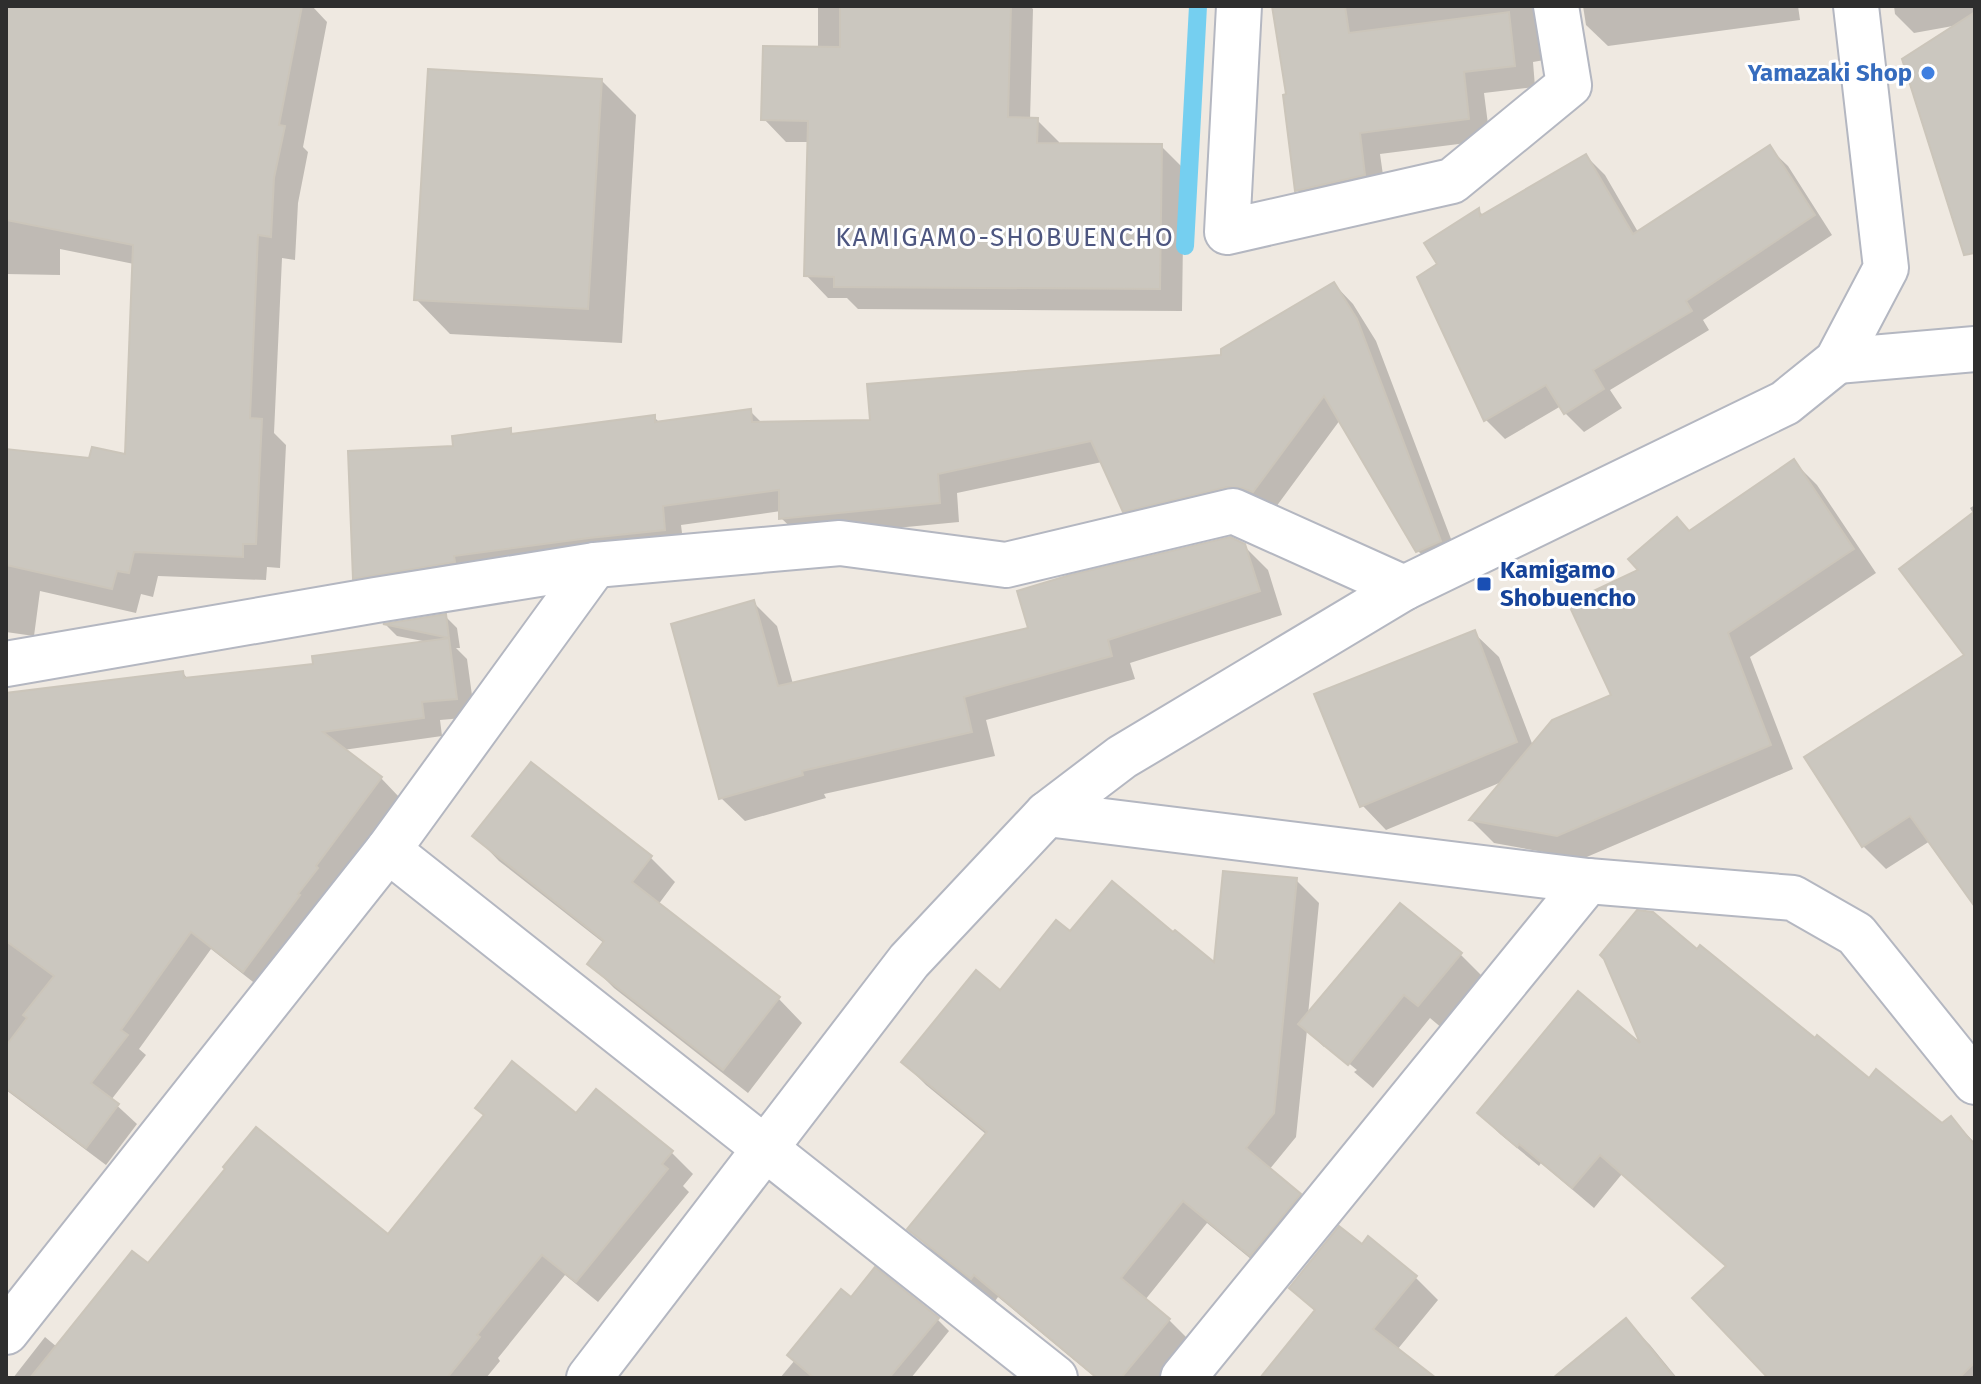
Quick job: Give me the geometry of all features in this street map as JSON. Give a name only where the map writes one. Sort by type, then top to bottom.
[{"type":"street","points":[[1239,6],[1227,232],[1452,181],[1569,85],[1556,6]]},
{"type":"street","points":[[589,1378],[909,961],[1047,814],[1122,757],[1404,588],[1785,403],[1837,361],[1886,268],[1856,6]]},
{"type":"street","points":[[1837,361],[1975,349]]},
{"type":"street","points":[[6,664],[595,565],[840,543],[1006,565],[1233,511],[1404,588]]},
{"type":"street","points":[[6,1332],[388,850],[595,565]]},
{"type":"street","points":[[1047,814],[1588,881],[1793,898],[1856,934],[1975,1082]]},
{"type":"street","points":[[388,850],[1055,1378]]},
{"type":"street","points":[[1183,1378],[1588,881]]},
{"type":"building","points":[[6,6],[302,6],[279,125],[285,126],[274,178],[271,237],[258,235],[250,418],[262,419],[256,544],[243,544],[243,557],[134,552],[129,573],[117,571],[112,589],[6,565],[6,449],[89,458],[92,447],[125,454],[133,245],[6,220]]},
{"type":"building","points":[[840,6],[1011,6],[1008,117],[1038,118],[1037,143],[1162,144],[1160,289],[834,287],[834,277],[804,276],[808,121],[761,120],[763,46],[840,47]]},
{"type":"building","points":[[1272,6],[1345,6],[1349,33],[1509,12],[1515,66],[1464,72],[1469,119],[1360,133],[1365,175],[1295,191],[1283,95],[1286,94]]},
{"type":"building","points":[[1975,12],[1975,253],[1964,255],[1902,59]]},
{"type":"building","points":[[428,69],[602,79],[588,309],[414,300]]},
{"type":"building","points":[[1770,145],[1815,215],[1686,301],[1692,311],[1593,370],[1604,389],[1564,414],[1546,385],[1484,421],[1417,277],[1437,264],[1424,243],[1479,208],[1480,216],[1586,154],[1633,234]]},
{"type":"building","points":[[1334,282],[1357,319],[1441,541],[1416,552],[1324,396],[1253,492],[1227,487],[1123,512],[1091,441],[938,474],[940,503],[779,519],[779,490],[663,506],[665,530],[454,556],[455,562],[353,579],[348,451],[453,446],[452,436],[511,428],[511,434],[655,415],[655,422],[751,409],[752,422],[870,420],[867,384],[1221,355],[1221,349]]},
{"type":"building","points":[[1794,459],[1854,549],[1728,633],[1771,745],[1557,836],[1469,820],[1552,720],[1611,695],[1568,603],[1638,570],[1628,559],[1677,517],[1689,531]]},
{"type":"building","points":[[1975,511],[1975,907],[1910,816],[1862,847],[1804,757],[1964,655],[1899,569]]},
{"type":"building","points":[[1230,537],[1245,544],[1260,591],[1108,640],[1112,656],[964,697],[972,732],[802,771],[803,775],[719,799],[671,624],[754,600],[778,686],[1028,628],[1017,591],[1070,575]]},
{"type":"building","points":[[446,614],[449,638],[383,624]]},
{"type":"building","points":[[1475,630],[1517,742],[1360,807],[1314,694]]},
{"type":"building","points":[[449,638],[457,699],[422,702],[424,718],[323,732],[382,777],[243,972],[191,932],[121,1030],[128,1035],[91,1083],[119,1104],[86,1148],[6,1088],[6,1046],[27,1018],[23,1015],[54,976],[6,941],[6,693],[183,671],[184,678],[313,664],[312,656]]},
{"type":"building","points":[[531,762],[652,856],[632,882],[780,997],[723,1070],[587,964],[604,941],[472,836]]},
{"type":"building","points":[[1223,871],[1297,878],[1274,1113],[1246,1148],[1301,1194],[1250,1256],[1183,1201],[1121,1278],[1170,1319],[1121,1378],[1097,1378],[974,1275],[971,1279],[907,1229],[987,1132],[901,1062],[976,970],[1000,990],[1056,920],[1070,931],[1112,881],[1214,962]]},
{"type":"building","points":[[1400,903],[1462,953],[1418,1006],[1404,995],[1348,1065],[1298,1024]]},
{"type":"building","points":[[1637,910],[1653,912],[1697,949],[1700,945],[1869,1078],[1876,1069],[1942,1123],[1951,1116],[1975,1146],[1975,1362],[1959,1378],[1768,1378],[1692,1298],[1726,1266],[1600,1155],[1572,1188],[1477,1113],[1578,991],[1640,1043],[1600,955]]},
{"type":"building","points":[[512,1061],[576,1113],[596,1089],[673,1151],[662,1164],[668,1169],[576,1282],[542,1255],[477,1335],[480,1337],[447,1378],[30,1378],[132,1251],[148,1263],[256,1127],[388,1234],[484,1115],[475,1108]]},
{"type":"building","points":[[1339,1226],[1362,1244],[1368,1236],[1417,1276],[1373,1329],[1436,1378],[1260,1378],[1315,1310],[1289,1288]]},
{"type":"building","points":[[875,1267],[939,1318],[889,1378],[814,1378],[787,1355],[841,1289],[851,1297]]},
{"type":"building","points":[[1626,1318],[1675,1378],[1553,1378]]},
{"type":"waterway","points":[[1185,246],[1198,6]]},
{"type":"place","name":"Yamazaki Shop","points":[[1928,73]]},
{"type":"place","name":"Kamigamo Shobuencho","points":[[1484,584]]},
{"type":"district","name":"KAMIGAMO-SHOBUENCHO","points":[[1005,237]]}]
